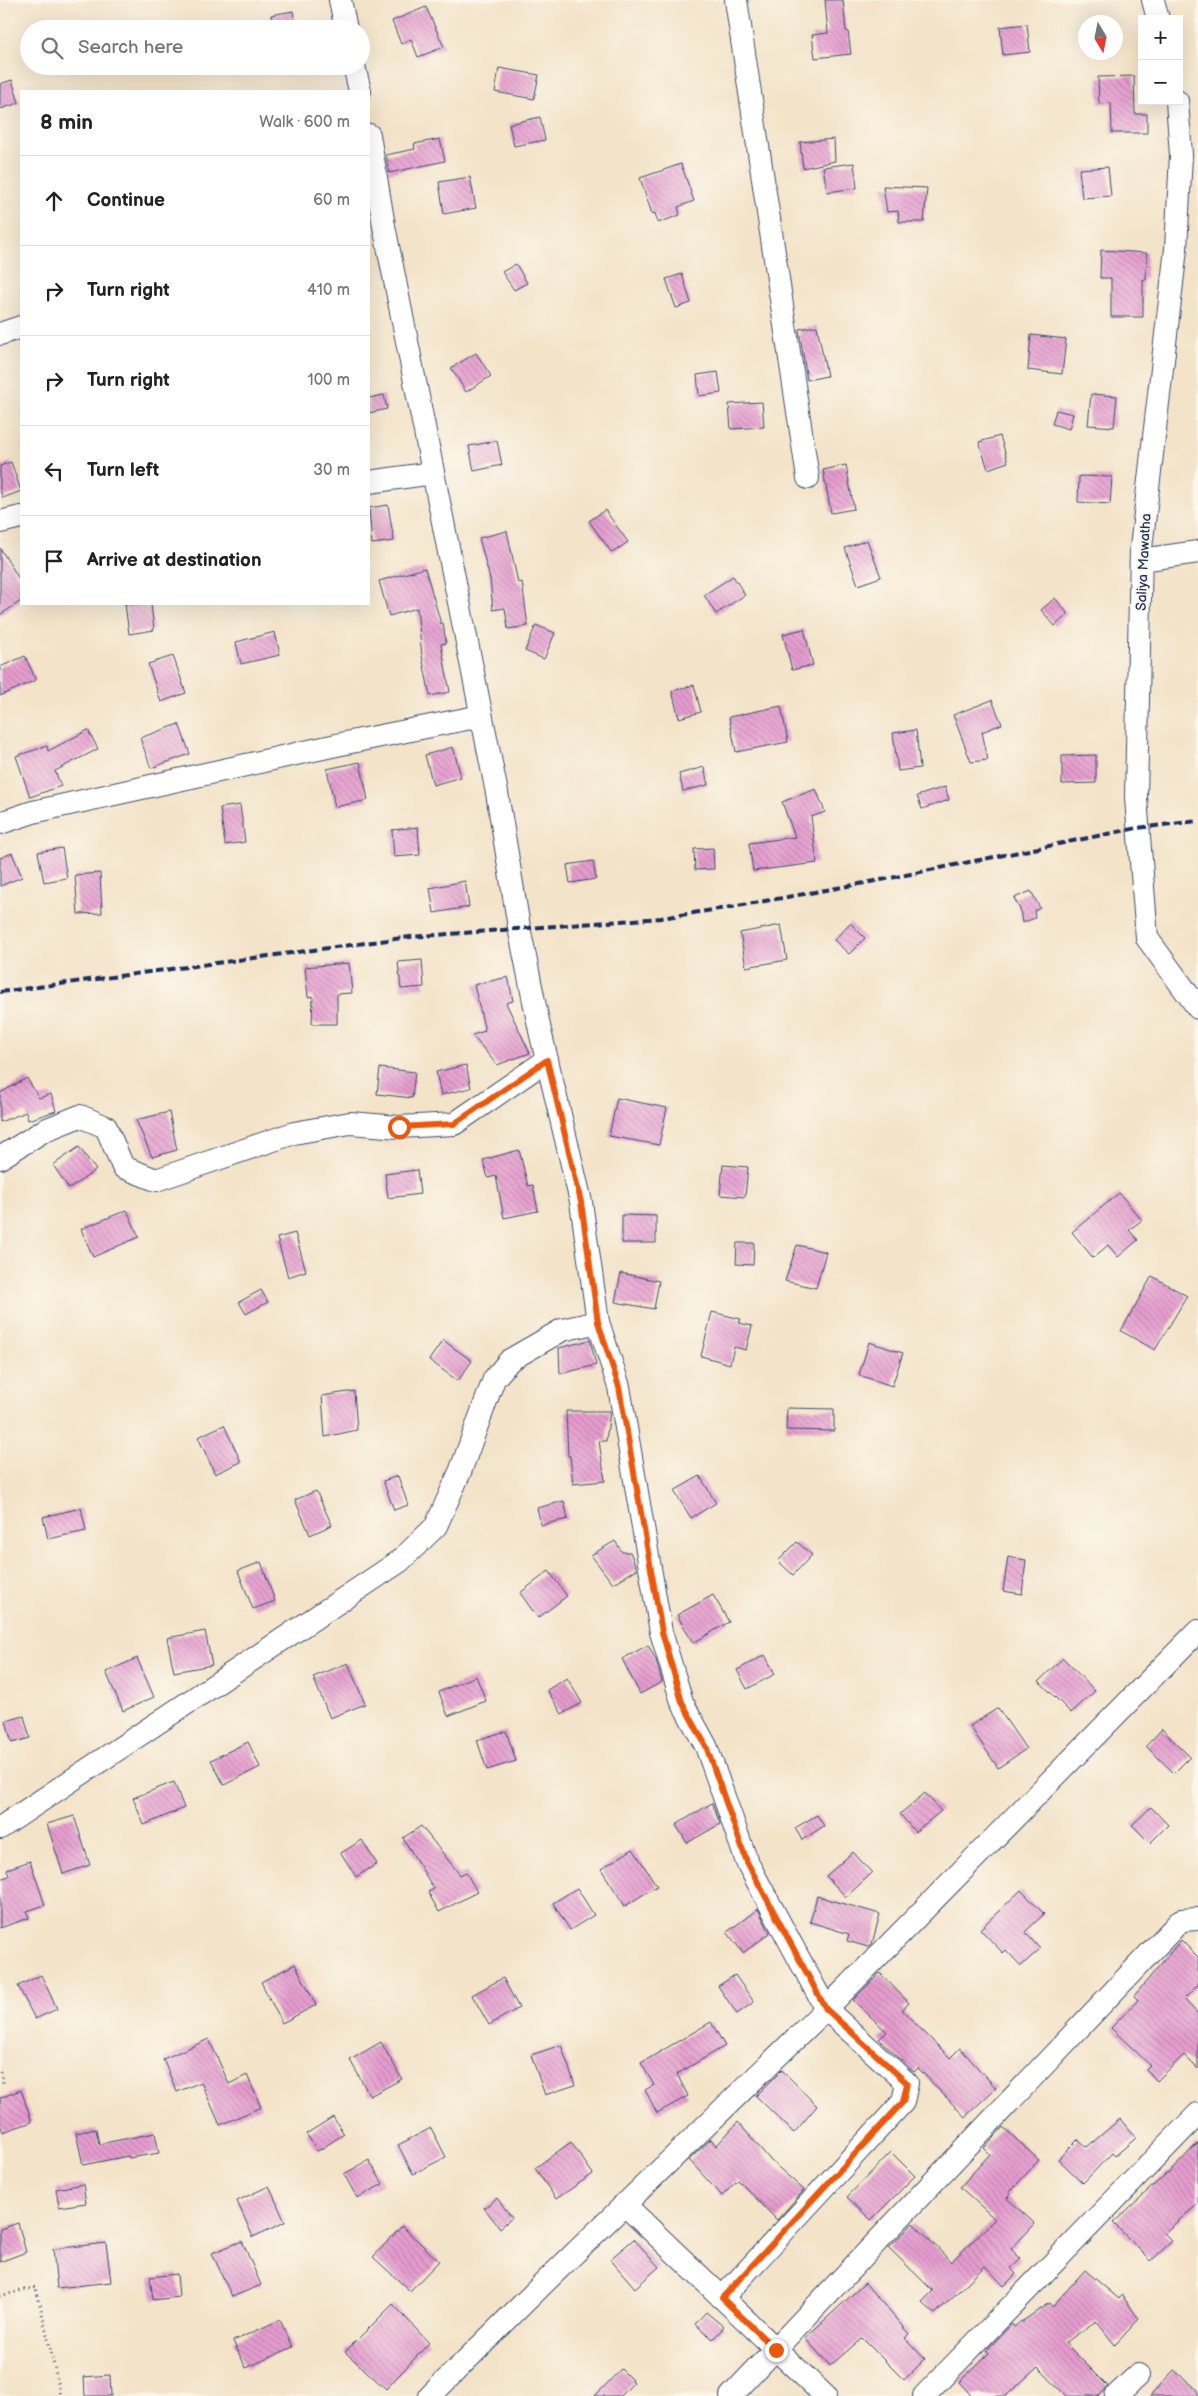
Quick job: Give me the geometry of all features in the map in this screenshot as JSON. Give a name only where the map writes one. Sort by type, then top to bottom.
[{"type":"street","points":[[340,0],[344,20]]},
{"type":"street","points":[[736,0],[808,478]]},
{"type":"street","points":[[1153,0],[1157,15]]},
{"type":"street","points":[[356,75],[360,90]]},
{"type":"street","name":"Saliya Mawatha","points":[[1177,105],[1181,155],[1176,249],[1141,560],[1136,798],[1148,938],[1198,1008]]},
{"type":"street","points":[[370,148],[376,228],[433,473],[481,716],[519,927],[547,1060],[581,1202],[598,1322],[619,1387],[662,1632],[682,1702],[706,1746],[747,1862],[826,2009],[907,2083],[903,2102],[722,2298]]},
{"type":"street","points":[[0,334],[20,327]]},
{"type":"street","points":[[370,482],[433,473]]},
{"type":"street","points":[[0,522],[20,517]]},
{"type":"street","points":[[1141,560],[1198,552]]},
{"type":"street","points":[[0,823],[43,810],[341,744],[481,716]]},
{"type":"street","points":[[0,1158],[45,1130],[80,1116],[106,1127],[123,1167],[156,1180],[294,1133],[350,1123],[399,1127],[454,1124],[547,1060]]},
{"type":"street","points":[[0,1828],[400,1560],[436,1526],[460,1472],[494,1379],[510,1360],[562,1330],[598,1322]]},
{"type":"street","points":[[430,2396],[624,2204],[826,2009],[1198,1631]]},
{"type":"street","points":[[731,2396],[1181,1920],[1198,1919]]},
{"type":"street","points":[[924,2396],[1198,2114]]},
{"type":"street","points":[[624,2204],[825,2396]]},
{"type":"street","points":[[1116,2396],[1138,2375]]},
{"type":"path","points":[[0,2072],[4,2086]]},
{"type":"path","points":[[0,2296],[36,2287],[61,2396]]},
{"type":"building","points":[[825,0],[843,0],[846,31],[848,31],[851,54],[815,58],[812,35],[828,33]]},
{"type":"building","points":[[426,7],[444,47],[418,57],[411,39],[401,44],[392,21]]},
{"type":"building","points":[[293,11],[294,20],[272,20],[271,15]]},
{"type":"building","points":[[1027,24],[1030,52],[1003,55],[1000,27]]},
{"type":"building","points":[[499,68],[539,75],[534,99],[495,92]]},
{"type":"building","points":[[1134,76],[1135,114],[1147,114],[1147,133],[1112,133],[1111,103],[1099,104],[1098,77]]},
{"type":"building","points":[[12,80],[19,103],[0,109],[0,84]]},
{"type":"building","points":[[540,117],[545,140],[514,146],[509,124]]},
{"type":"building","points":[[440,139],[445,161],[389,173],[386,155],[415,149],[414,144]]},
{"type":"building","points":[[834,139],[835,161],[803,168],[800,142]]},
{"type":"building","points":[[854,163],[857,188],[827,192],[823,167]]},
{"type":"building","points":[[681,164],[694,201],[678,207],[680,215],[658,223],[655,213],[652,214],[640,178]]},
{"type":"building","points":[[1108,167],[1111,196],[1082,198],[1079,169]]},
{"type":"building","points":[[470,177],[476,208],[444,214],[439,182]]},
{"type":"building","points":[[883,186],[927,188],[924,222],[899,222],[898,211],[887,212]]},
{"type":"building","points":[[1101,250],[1147,253],[1146,280],[1143,279],[1143,317],[1111,317],[1111,278],[1100,278]]},
{"type":"building","points":[[516,264],[527,283],[514,290],[502,272]]},
{"type":"building","points":[[682,274],[691,303],[676,308],[666,279]]},
{"type":"building","points":[[817,326],[827,376],[807,380],[799,329]]},
{"type":"building","points":[[1031,335],[1066,339],[1062,374],[1028,370]]},
{"type":"building","points":[[476,353],[491,376],[466,392],[451,368]]},
{"type":"building","points":[[718,372],[721,393],[699,396],[697,375]]},
{"type":"building","points":[[1091,394],[1117,396],[1114,427],[1088,425]]},
{"type":"building","points":[[384,395],[387,409],[370,413],[370,398]]},
{"type":"building","points":[[762,402],[764,427],[731,429],[729,404]]},
{"type":"building","points":[[1056,410],[1073,414],[1069,429],[1052,424]]},
{"type":"building","points":[[1000,436],[1008,462],[988,469],[979,442]]},
{"type":"building","points":[[497,441],[502,465],[474,471],[469,446]]},
{"type":"building","points":[[11,462],[20,491],[3,498],[0,490],[0,466]]},
{"type":"building","points":[[846,465],[854,509],[831,513],[823,470]]},
{"type":"building","points":[[1079,476],[1112,477],[1110,504],[1078,502]]},
{"type":"building","points":[[388,505],[394,541],[372,544],[370,508]]},
{"type":"building","points":[[605,510],[628,542],[612,553],[589,521]]},
{"type":"building","points":[[507,531],[518,583],[522,582],[528,626],[508,629],[505,608],[493,610],[490,579],[479,538]]},
{"type":"building","points":[[867,540],[881,577],[858,585],[845,548]]},
{"type":"building","points":[[0,548],[20,580],[20,602],[0,615]]},
{"type":"building","points":[[425,568],[441,624],[443,623],[446,643],[441,644],[450,692],[430,696],[422,656],[417,608],[389,616],[379,581]]},
{"type":"building","points":[[733,576],[745,595],[716,614],[704,595]]},
{"type":"building","points":[[1055,598],[1068,614],[1055,626],[1041,610]]},
{"type":"building","points":[[125,605],[151,605],[154,630],[129,634]]},
{"type":"building","points":[[536,625],[555,633],[544,659],[525,651]]},
{"type":"building","points":[[804,629],[813,665],[792,670],[783,634]]},
{"type":"building","points":[[275,632],[280,655],[241,664],[236,642]]},
{"type":"building","points":[[25,656],[36,680],[0,696],[0,667]]},
{"type":"building","points":[[173,656],[186,693],[161,702],[148,664]]},
{"type":"building","points":[[694,685],[701,712],[679,718],[672,691]]},
{"type":"building","points":[[992,700],[1002,724],[982,732],[988,760],[971,762],[953,715]]},
{"type":"building","points":[[781,706],[788,742],[736,752],[729,717]]},
{"type":"building","points":[[179,724],[190,754],[151,768],[140,738]]},
{"type":"building","points":[[88,730],[98,749],[55,771],[61,786],[30,797],[16,756],[47,746],[48,751]]},
{"type":"building","points":[[916,730],[920,768],[898,771],[893,733]]},
{"type":"building","points":[[453,747],[461,777],[433,785],[425,755]]},
{"type":"building","points":[[1096,755],[1096,783],[1062,784],[1062,756]]},
{"type":"building","points":[[360,762],[368,800],[335,807],[327,769]]},
{"type":"building","points":[[704,767],[708,785],[683,791],[679,774]]},
{"type":"building","points":[[945,787],[949,800],[922,809],[917,796]]},
{"type":"building","points":[[816,789],[825,812],[811,817],[817,863],[753,871],[749,843],[795,837],[782,802]]},
{"type":"building","points":[[240,805],[245,842],[225,845],[220,808]]},
{"type":"building","points":[[418,827],[420,855],[394,857],[392,830]]},
{"type":"building","points":[[62,848],[67,878],[44,882],[38,852]]},
{"type":"building","points":[[713,848],[714,869],[695,870],[694,849]]},
{"type":"building","points":[[12,853],[22,877],[0,886],[0,858]]},
{"type":"building","points":[[593,861],[596,879],[570,883],[567,865]]},
{"type":"building","points":[[100,873],[102,913],[78,914],[75,875]]},
{"type":"building","points":[[465,881],[469,907],[434,913],[430,888]]},
{"type":"building","points":[[1031,891],[1040,908],[1034,911],[1035,918],[1022,923],[1020,909],[1014,898]]},
{"type":"building","points":[[850,923],[865,938],[849,954],[834,940]]},
{"type":"building","points":[[781,925],[787,960],[746,967],[740,933]]},
{"type":"building","points":[[422,960],[424,987],[401,989],[398,962]]},
{"type":"building","points":[[349,963],[352,993],[337,994],[337,1024],[312,1024],[313,996],[308,997],[305,967]]},
{"type":"building","points":[[508,977],[513,1001],[506,1003],[530,1053],[497,1065],[472,1035],[485,1031],[474,985]]},
{"type":"building","points":[[466,1065],[471,1088],[441,1095],[436,1072]]},
{"type":"building","points":[[380,1068],[415,1072],[412,1098],[377,1094]]},
{"type":"building","points":[[27,1078],[39,1098],[51,1094],[56,1111],[28,1120],[26,1112],[0,1122],[0,1093]]},
{"type":"building","points":[[617,1098],[667,1108],[659,1145],[609,1136]]},
{"type":"building","points":[[169,1112],[177,1150],[152,1157],[136,1120]]},
{"type":"building","points":[[79,1147],[96,1170],[69,1189],[53,1165]]},
{"type":"building","points":[[519,1150],[528,1186],[533,1185],[538,1211],[504,1218],[496,1176],[488,1178],[483,1160]]},
{"type":"building","points":[[723,1165],[748,1167],[745,1197],[720,1195]]},
{"type":"building","points":[[417,1170],[420,1194],[388,1198],[385,1174]]},
{"type":"building","points":[[1119,1193],[1142,1220],[1129,1230],[1138,1240],[1118,1257],[1108,1245],[1093,1258],[1072,1232]]},
{"type":"building","points":[[127,1210],[139,1237],[93,1257],[81,1229]]},
{"type":"building","points":[[622,1215],[656,1216],[656,1243],[622,1243]]},
{"type":"building","points":[[295,1233],[306,1271],[288,1277],[277,1238]]},
{"type":"building","points":[[737,1243],[754,1243],[753,1265],[736,1264]]},
{"type":"building","points":[[797,1245],[826,1252],[816,1288],[785,1281]]},
{"type":"building","points":[[621,1273],[659,1281],[654,1309],[615,1302]]},
{"type":"building","points":[[1152,1276],[1187,1296],[1155,1350],[1121,1331]]},
{"type":"building","points":[[261,1290],[268,1302],[246,1314],[239,1302]]},
{"type":"building","points":[[712,1312],[741,1319],[739,1323],[752,1326],[746,1350],[734,1347],[730,1364],[701,1356]]},
{"type":"building","points":[[443,1340],[472,1361],[458,1381],[429,1360]]},
{"type":"building","points":[[590,1340],[596,1365],[560,1374],[559,1348]]},
{"type":"building","points":[[869,1342],[903,1353],[892,1386],[859,1375]]},
{"type":"building","points":[[354,1391],[357,1430],[325,1437],[322,1396]]},
{"type":"building","points":[[787,1408],[834,1409],[834,1431],[786,1430]]},
{"type":"building","points":[[566,1411],[610,1411],[606,1441],[599,1441],[605,1481],[573,1484],[570,1456],[568,1456]]},
{"type":"building","points":[[224,1425],[241,1462],[215,1474],[198,1437]]},
{"type":"building","points":[[398,1476],[408,1505],[394,1510],[383,1481]]},
{"type":"building","points":[[700,1476],[716,1503],[691,1518],[674,1491]]},
{"type":"building","points":[[316,1491],[332,1525],[310,1535],[295,1500]]},
{"type":"building","points":[[564,1501],[568,1519],[541,1525],[537,1508]]},
{"type":"building","points":[[81,1508],[86,1531],[48,1539],[43,1517]]},
{"type":"building","points":[[615,1541],[622,1552],[630,1552],[637,1569],[613,1584],[591,1555]]},
{"type":"building","points":[[797,1542],[812,1555],[793,1575],[778,1561]]},
{"type":"building","points":[[1008,1557],[1026,1560],[1022,1594],[1003,1591]]},
{"type":"building","points":[[261,1562],[275,1601],[253,1609],[238,1571]]},
{"type":"building","points":[[549,1571],[567,1596],[538,1618],[520,1593]]},
{"type":"building","points":[[713,1595],[729,1622],[693,1643],[677,1615]]},
{"type":"building","points":[[205,1631],[212,1665],[174,1672],[167,1638]]},
{"type":"building","points":[[648,1645],[656,1660],[662,1682],[640,1694],[622,1659]]},
{"type":"building","points":[[765,1655],[775,1674],[747,1689],[737,1670]]},
{"type":"building","points":[[137,1658],[154,1697],[123,1711],[106,1672]]},
{"type":"building","points":[[1063,1658],[1095,1691],[1071,1713],[1039,1681]]},
{"type":"building","points":[[348,1663],[365,1704],[330,1718],[313,1677]]},
{"type":"building","points":[[476,1676],[486,1701],[448,1716],[439,1692]]},
{"type":"building","points":[[567,1678],[582,1703],[562,1714],[547,1690]]},
{"type":"building","points":[[998,1708],[1026,1749],[998,1768],[970,1726]]},
{"type":"building","points":[[24,1716],[30,1738],[12,1743],[6,1721]]},
{"type":"building","points":[[1162,1729],[1190,1757],[1174,1773],[1146,1746]]},
{"type":"building","points":[[506,1731],[516,1761],[487,1770],[477,1740]]},
{"type":"building","points":[[248,1742],[260,1767],[224,1785],[211,1760]]},
{"type":"building","points":[[174,1782],[184,1808],[144,1825],[133,1798]]},
{"type":"building","points":[[925,1793],[941,1811],[915,1832],[900,1814]]},
{"type":"building","points":[[712,1803],[720,1824],[687,1843],[676,1825]]},
{"type":"building","points":[[1151,1807],[1168,1825],[1150,1843],[1132,1825]]},
{"type":"building","points":[[817,1815],[824,1826],[802,1840],[795,1828]]},
{"type":"building","points":[[74,1816],[90,1865],[63,1874],[47,1824]]},
{"type":"building","points":[[421,1826],[460,1875],[466,1872],[477,1892],[439,1912],[428,1892],[434,1889],[403,1838]]},
{"type":"building","points":[[362,1840],[377,1864],[356,1877],[341,1853]]},
{"type":"building","points":[[633,1849],[657,1886],[625,1906],[601,1869]]},
{"type":"building","points":[[853,1852],[872,1873],[846,1897],[826,1876]]},
{"type":"building","points":[[30,1861],[45,1905],[27,1911],[29,1918],[0,1928],[0,1879],[9,1876],[7,1869]]},
{"type":"building","points":[[577,1888],[594,1915],[570,1930],[553,1903]]},
{"type":"building","points":[[1021,1890],[1044,1914],[1025,1932],[1040,1949],[1021,1966],[1006,1950],[1003,1953],[980,1929]]},
{"type":"building","points":[[817,1896],[880,1914],[872,1944],[868,1947],[847,1941],[849,1934],[810,1922]]},
{"type":"building","points":[[758,1909],[770,1933],[743,1953],[727,1932]]},
{"type":"building","points":[[1181,1940],[1198,1957],[1198,1985],[1184,1999],[1198,2014],[1198,2069],[1184,2055],[1157,2081],[1146,2069],[1150,2065],[1111,2028],[1138,2000],[1134,1996]]},
{"type":"building","points":[[295,1964],[316,2005],[282,2023],[261,1982]]},
{"type":"building","points":[[880,1973],[909,2003],[902,2010],[950,2058],[960,2048],[996,2088],[965,2117],[918,2068],[914,2072],[879,2039],[887,2032],[853,2000]]},
{"type":"building","points":[[41,1975],[57,2009],[35,2019],[18,1986]]},
{"type":"building","points":[[735,1975],[754,2002],[737,2014],[718,1986]]},
{"type":"building","points":[[503,1978],[519,2008],[489,2025],[472,1995]]},
{"type":"building","points":[[711,2022],[725,2046],[677,2074],[688,2096],[657,2113],[645,2090],[654,2085],[641,2063]]},
{"type":"building","points":[[209,2039],[229,2084],[247,2075],[261,2107],[220,2125],[201,2082],[177,2092],[163,2059]]},
{"type":"building","points":[[381,2042],[402,2079],[370,2096],[350,2060]]},
{"type":"building","points":[[561,2045],[575,2085],[545,2095],[531,2055]]},
{"type":"building","points":[[782,2070],[817,2106],[794,2133],[756,2096]]},
{"type":"building","points":[[21,2090],[32,2122],[3,2132],[0,2124],[0,2098]]},
{"type":"building","points":[[333,2117],[344,2134],[318,2151],[306,2134]]},
{"type":"building","points":[[1120,2119],[1136,2138],[1115,2156],[1112,2153],[1083,2183],[1058,2159],[1078,2139],[1087,2147]]},
{"type":"building","points":[[738,2122],[771,2161],[804,2190],[777,2220],[738,2180],[722,2196],[689,2160],[711,2139],[716,2146]]},
{"type":"building","points":[[1003,2127],[1039,2160],[1009,2193],[1011,2194],[1007,2198],[1035,2224],[1011,2249],[1021,2259],[1011,2268],[1016,2274],[1004,2286],[985,2266],[935,2314],[922,2302],[933,2291],[889,2248],[913,2223],[951,2262],[995,2219],[960,2187],[990,2154],[984,2148]]},
{"type":"building","points":[[431,2128],[446,2157],[413,2174],[398,2145]]},
{"type":"building","points":[[96,2129],[99,2144],[155,2133],[159,2153],[129,2158],[128,2156],[83,2165],[76,2133]]},
{"type":"building","points":[[571,2142],[593,2174],[556,2199],[535,2168]]},
{"type":"building","points":[[1198,2143],[1198,2204],[1164,2233],[1172,2241],[1151,2261],[1113,2223],[1168,2174]]},
{"type":"building","points":[[891,2152],[915,2176],[871,2220],[847,2197]]},
{"type":"building","points":[[369,2160],[383,2184],[357,2198],[344,2174]]},
{"type":"building","points":[[83,2184],[86,2203],[59,2207],[56,2189]]},
{"type":"building","points":[[269,2186],[285,2222],[253,2237],[237,2201]]},
{"type":"building","points":[[497,2198],[512,2218],[500,2228],[484,2208]]},
{"type":"building","points":[[18,2223],[26,2252],[0,2262],[0,2229]]},
{"type":"building","points":[[402,2226],[439,2261],[410,2291],[373,2257]]},
{"type":"building","points":[[634,2239],[659,2267],[635,2288],[610,2259]]},
{"type":"building","points":[[242,2241],[261,2285],[232,2297],[212,2253]]},
{"type":"building","points":[[106,2243],[111,2282],[57,2288],[53,2249]]},
{"type":"building","points":[[1085,2270],[1119,2299],[1122,2295],[1139,2319],[1115,2345],[1096,2321],[1065,2343],[1108,2386],[1105,2390],[1099,2396],[1066,2396],[1038,2367],[1006,2396],[972,2396],[959,2382],[989,2353],[987,2350],[1012,2324],[1014,2327],[1049,2303],[1052,2307]]},
{"type":"building","points":[[177,2274],[179,2297],[153,2300],[150,2277]]},
{"type":"building","points":[[865,2283],[909,2334],[905,2338],[925,2359],[904,2380],[862,2338],[830,2366],[805,2338]]},
{"type":"building","points":[[393,2304],[429,2343],[386,2389],[345,2352]]},
{"type":"building","points":[[706,2312],[724,2327],[713,2339],[695,2324]]},
{"type":"building","points":[[280,2320],[293,2347],[246,2368],[233,2341]]},
{"type":"building","points":[[621,2369],[634,2382],[621,2396],[595,2396]]},
{"type":"building","points":[[1174,2370],[1198,2390],[1198,2396],[1150,2396]]},
{"type":"building","points":[[110,2375],[111,2396],[85,2396],[84,2377]]},
{"type":"railway","points":[[0,992],[410,937],[661,918],[881,880],[1137,828],[1198,821]]},
{"type":"route","points":[[399,1127],[454,1124],[547,1060],[581,1202],[598,1322],[619,1387],[662,1632],[682,1702],[706,1746],[747,1862],[826,2009],[907,2083],[903,2102],[722,2298],[776,2350]]}]
